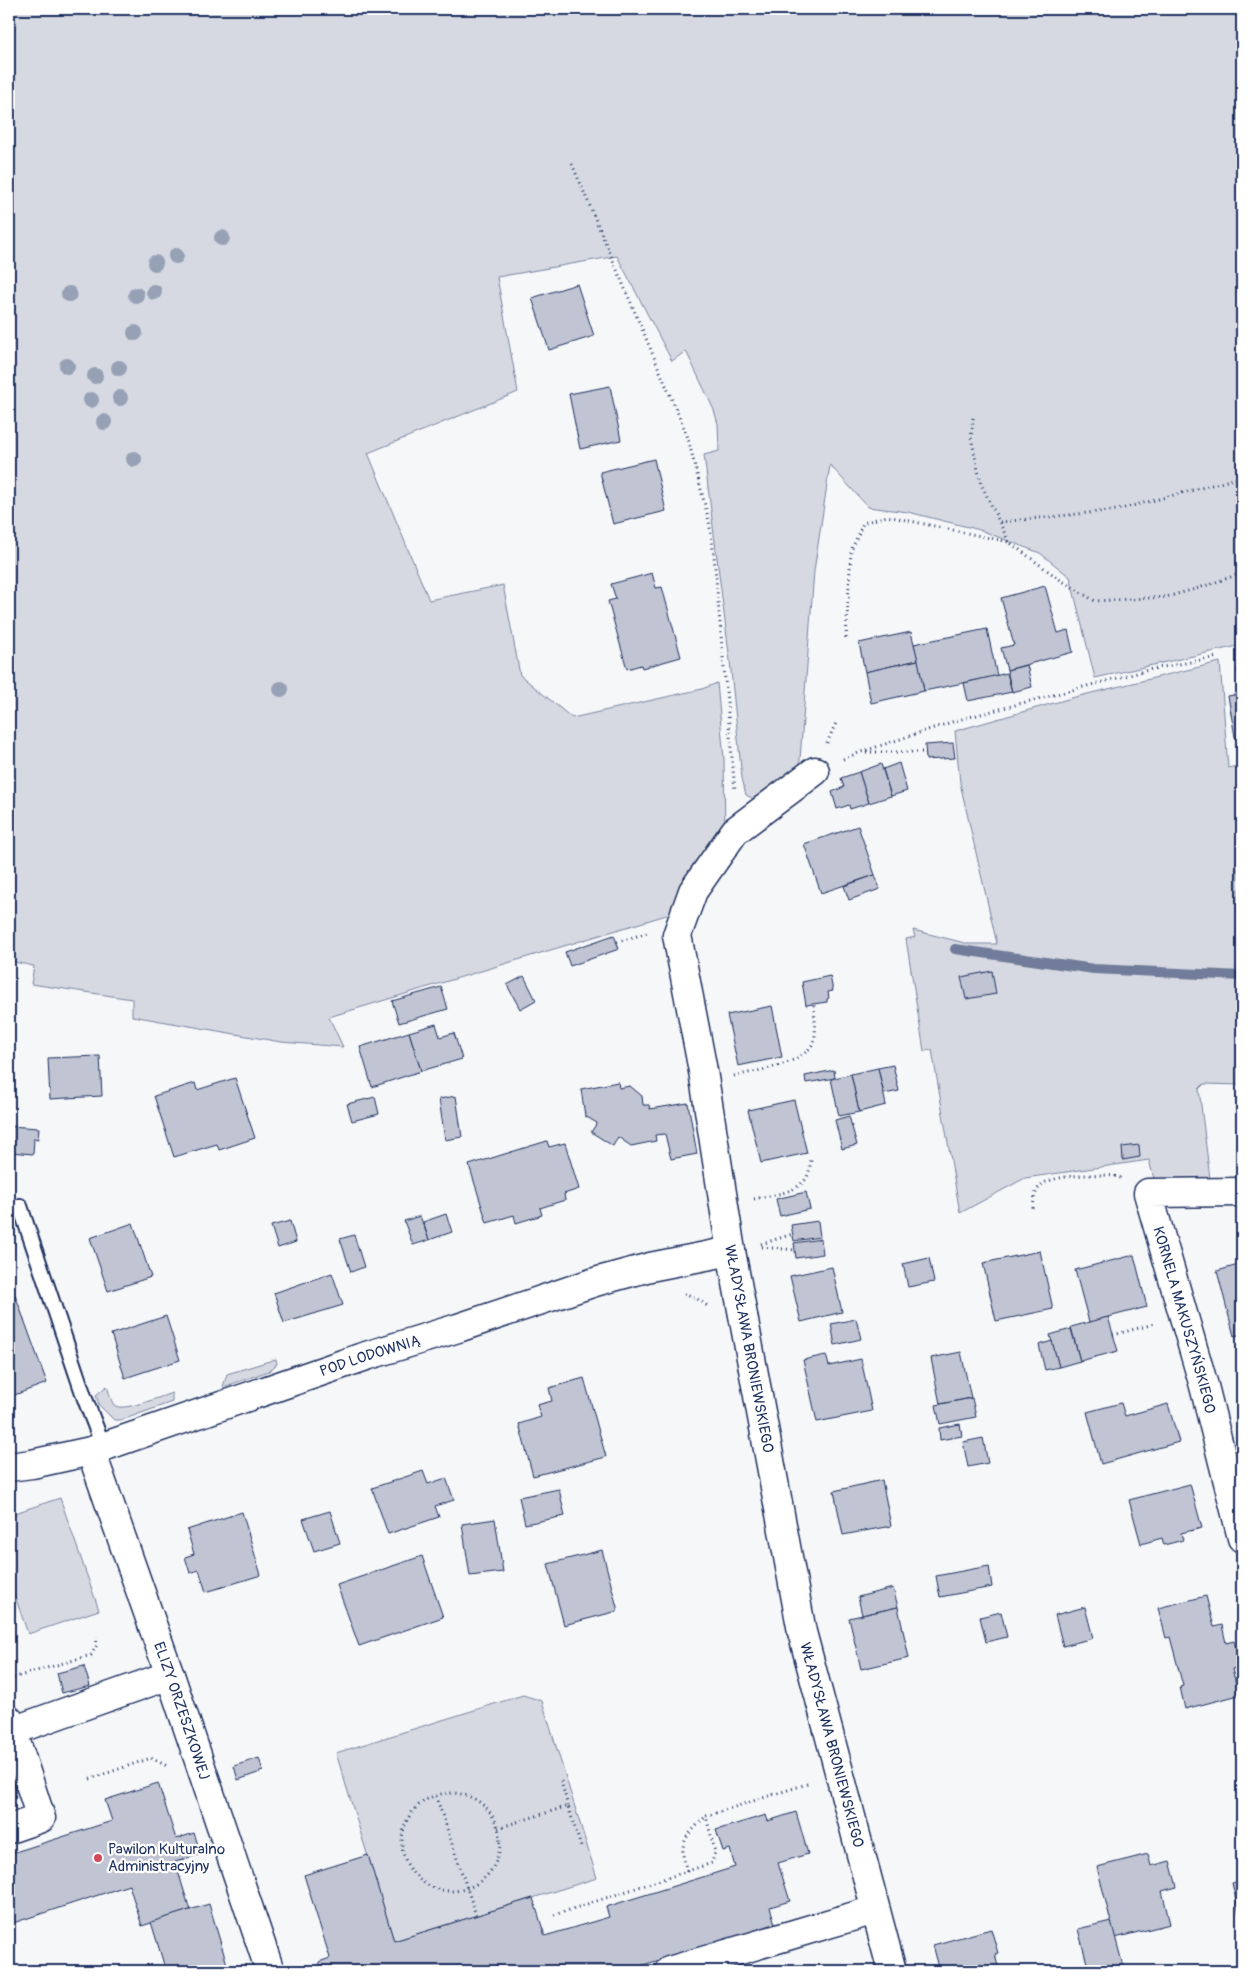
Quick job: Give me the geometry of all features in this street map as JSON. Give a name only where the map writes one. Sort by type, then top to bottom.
[{"type":"street","name":"WŁADYSŁAWA BRONIEWSKIEGO","points":[[815,771],[735,831],[694,891],[677,935],[703,1071],[724,1202],[743,1249],[802,1632],[892,1971]]},
{"type":"street","points":[[1148,1192],[1242,1192]]},
{"type":"street","name":"KORNELA MAKUSZYŃSKIEGO","points":[[1148,1192],[1204,1386],[1242,1538]]},
{"type":"street","name":"POD LODOWNIĄ","points":[[9,1467],[32,1464],[97,1448],[366,1356],[458,1328],[595,1282],[650,1267],[743,1249]]},
{"type":"street","name":"ELIZY ORZESZKOWEJ","points":[[97,1448],[170,1675],[270,1971]]},
{"type":"street","points":[[9,1828],[41,1818],[10,1725],[170,1675]]},
{"type":"street","points":[[669,1971],[875,1910]]},
{"type":"lane","points":[[20,1206],[85,1399],[97,1448]]},
{"type":"path","points":[[572,164],[687,435],[709,521],[714,556],[734,773],[735,831]]},
{"type":"path","points":[[973,418],[971,437],[982,484],[1009,542]]},
{"type":"path","points":[[1000,522],[1117,510],[1242,477]]},
{"type":"path","points":[[846,638],[851,551],[863,523],[887,516],[1009,542],[1058,579],[1095,601],[1166,597],[1242,573]]},
{"type":"path","points":[[815,771],[861,752],[967,717],[1152,669],[1218,657]]},
{"type":"path","points":[[815,771],[836,723]]},
{"type":"path","points":[[861,752],[925,752]]},
{"type":"path","points":[[730,1077],[784,1064],[810,1049],[815,1040],[814,1004]]},
{"type":"path","points":[[724,1202],[747,1201],[782,1193],[797,1187],[807,1178],[811,1160]]},
{"type":"path","points":[[1032,1208],[1036,1192],[1044,1183],[1078,1174],[1119,1176],[1148,1192]]},
{"type":"path","points":[[743,1249],[795,1250]]},
{"type":"path","points":[[676,1290],[696,1298],[710,1309]]},
{"type":"path","points":[[1113,1335],[1184,1317]]},
{"type":"path","points":[[9,1679],[91,1655],[97,1645],[96,1637]]},
{"type":"path","points":[[687,1871],[682,1855],[686,1837],[706,1816],[840,1773]]},
{"type":"path","points":[[561,1781],[582,1850]]},
{"type":"path","points":[[448,1792],[471,1796],[490,1811],[498,1828],[500,1832],[499,1856],[487,1877],[467,1889],[443,1891],[421,1882],[406,1864],[401,1840],[408,1817],[425,1800],[448,1792]]},
{"type":"path","points":[[436,1796],[476,1915]]},
{"type":"path","points":[[498,1828],[568,1806]]},
{"type":"path","points":[[554,1915],[712,1863],[715,1852],[706,1816]]},
{"type":"shaded area","points":[[9,9],[1242,9],[1242,645],[1095,678],[1070,577],[1040,553],[980,530],[908,512],[868,507],[830,465],[814,571],[799,773],[764,804],[746,795],[742,778],[730,661],[704,455],[719,451],[718,424],[714,410],[686,351],[672,361],[617,256],[497,277],[518,392],[368,453],[429,600],[503,585],[520,675],[572,718],[702,689],[717,683],[724,759],[725,838],[683,910],[329,1017],[343,1047],[281,1042],[132,1016],[132,999],[31,984],[34,966],[9,961]]},
{"type":"shaded area","points":[[1220,662],[1228,768],[1242,765],[1242,863],[1238,867],[1238,896],[1242,909],[1242,1085],[1204,1084],[1199,1089],[1210,1179],[1154,1179],[1149,1160],[1025,1178],[960,1213],[932,1050],[924,1051],[906,939],[915,937],[913,930],[969,944],[997,944],[960,783],[955,731],[1075,697]]},
{"type":"shaded area","points":[[276,1359],[277,1364],[269,1371],[223,1387],[227,1374]]},
{"type":"shaded area","points":[[107,1386],[114,1405],[118,1407],[133,1406],[172,1393],[172,1402],[122,1420],[114,1420],[99,1405],[96,1395]]},
{"type":"shaded area","points":[[60,1498],[99,1610],[28,1634],[9,1579],[9,1515]]},
{"type":"shaded area","points":[[523,1695],[542,1701],[597,1878],[394,1941],[336,1753]]},
{"type":"building","points":[[577,284],[594,336],[549,350],[532,298]]},
{"type":"building","points":[[610,386],[621,440],[580,449],[569,394]]},
{"type":"building","points":[[654,459],[666,511],[613,524],[600,472]]},
{"type":"building","points":[[652,573],[656,588],[662,587],[681,657],[642,668],[641,665],[627,669],[608,601],[616,599],[611,584]]},
{"type":"building","points":[[1045,586],[1058,633],[1068,630],[1073,652],[1007,670],[1001,648],[1014,645],[1001,598]]},
{"type":"building","points":[[987,629],[997,676],[924,691],[914,644]]},
{"type":"building","points":[[911,632],[918,660],[865,672],[859,643]]},
{"type":"building","points":[[918,660],[924,691],[871,703],[865,672]]},
{"type":"building","points":[[1027,665],[1032,687],[1012,692],[1007,670]]},
{"type":"building","points":[[1242,668],[1242,694],[1241,694],[1237,669]]},
{"type":"building","points":[[1007,673],[1012,692],[968,701],[964,683]]},
{"type":"building","points":[[1242,694],[1242,736],[1235,737],[1228,696]]},
{"type":"building","points":[[953,743],[955,758],[926,760],[925,745]]},
{"type":"building","points":[[899,763],[907,791],[891,796],[883,769]]},
{"type":"building","points":[[881,764],[891,796],[869,803],[859,772]]},
{"type":"building","points":[[859,772],[869,803],[850,809],[849,805],[837,809],[832,792],[844,787],[841,778]]},
{"type":"building","points":[[858,826],[875,875],[821,893],[804,844]]},
{"type":"building","points":[[875,875],[880,889],[849,900],[844,886]]},
{"type":"building","points":[[614,935],[619,949],[570,966],[565,952]]},
{"type":"building","points":[[992,971],[996,994],[966,999],[961,977]]},
{"type":"building","points":[[524,976],[536,1000],[520,1009],[507,985]]},
{"type":"building","points":[[830,976],[833,991],[828,992],[829,998],[827,1002],[806,1005],[802,982]]},
{"type":"building","points":[[441,987],[448,1009],[399,1023],[392,1001]]},
{"type":"building","points":[[772,1006],[782,1057],[738,1066],[727,1015]]},
{"type":"building","points":[[436,1024],[440,1037],[454,1033],[462,1059],[421,1071],[409,1032]]},
{"type":"building","points":[[409,1032],[421,1071],[372,1087],[360,1047]]},
{"type":"building","points":[[100,1056],[102,1096],[50,1099],[48,1058]]},
{"type":"building","points":[[893,1065],[899,1091],[884,1094],[878,1068]]},
{"type":"building","points":[[878,1068],[886,1105],[859,1112],[851,1074]]},
{"type":"building","points":[[834,1070],[835,1078],[806,1083],[805,1076]]},
{"type":"building","points":[[851,1074],[859,1112],[839,1116],[831,1079]]},
{"type":"building","points":[[235,1078],[255,1138],[219,1150],[217,1144],[174,1157],[154,1096],[195,1083],[197,1090]]},
{"type":"building","points":[[618,1082],[619,1088],[630,1086],[642,1096],[643,1105],[649,1105],[650,1109],[688,1103],[697,1154],[671,1159],[665,1134],[655,1135],[656,1141],[631,1146],[618,1137],[613,1146],[591,1132],[597,1123],[585,1116],[581,1089]]},
{"type":"building","points":[[456,1096],[462,1137],[445,1140],[439,1099]]},
{"type":"building","points":[[375,1097],[379,1114],[352,1121],[347,1104]]},
{"type":"building","points":[[794,1100],[807,1153],[761,1163],[748,1110]]},
{"type":"building","points":[[849,1116],[857,1145],[842,1149],[835,1120]]},
{"type":"building","points":[[9,1126],[39,1128],[38,1139],[34,1138],[33,1154],[9,1152]]},
{"type":"building","points":[[547,1141],[549,1147],[565,1143],[579,1189],[564,1194],[565,1200],[540,1208],[542,1215],[516,1223],[514,1215],[487,1223],[469,1165]]},
{"type":"building","points":[[1139,1145],[1140,1157],[1123,1160],[1122,1147]]},
{"type":"building","points":[[806,1192],[810,1209],[780,1216],[776,1199]]},
{"type":"building","points":[[446,1214],[452,1232],[429,1240],[423,1222]]},
{"type":"building","points":[[420,1216],[429,1240],[413,1245],[404,1221]]},
{"type":"building","points":[[290,1221],[296,1242],[278,1248],[271,1226]]},
{"type":"building","points":[[818,1221],[820,1237],[794,1241],[791,1225]]},
{"type":"building","points":[[133,1223],[151,1277],[108,1291],[90,1238]]},
{"type":"building","points":[[354,1235],[364,1267],[351,1272],[340,1239]]},
{"type":"building","points":[[821,1239],[823,1254],[796,1258],[794,1243]]},
{"type":"building","points":[[1040,1251],[1053,1309],[996,1321],[983,1263]]},
{"type":"building","points":[[1134,1255],[1147,1307],[1089,1322],[1075,1270]]},
{"type":"building","points":[[929,1258],[934,1282],[908,1287],[903,1264]]},
{"type":"building","points":[[1242,1264],[1242,1334],[1234,1336],[1217,1271]]},
{"type":"building","points":[[832,1267],[842,1312],[801,1322],[790,1276]]},
{"type":"building","points":[[332,1273],[343,1305],[284,1323],[274,1293]]},
{"type":"building","points":[[9,1278],[47,1383],[9,1397]]},
{"type":"building","points":[[166,1316],[180,1360],[125,1378],[111,1334]]},
{"type":"building","points":[[1108,1317],[1118,1351],[1080,1361],[1071,1327]]},
{"type":"building","points":[[856,1319],[861,1339],[835,1345],[831,1324]]},
{"type":"building","points":[[1071,1329],[1080,1361],[1059,1367],[1050,1335]]},
{"type":"building","points":[[1052,1341],[1059,1367],[1045,1370],[1039,1345]]},
{"type":"building","points":[[961,1352],[971,1398],[940,1404],[931,1358]]},
{"type":"building","points":[[826,1355],[829,1366],[861,1359],[872,1411],[817,1422],[803,1360]]},
{"type":"building","points":[[584,1378],[606,1457],[533,1476],[519,1424],[541,1417],[537,1405],[552,1401],[549,1388]]},
{"type":"building","points":[[972,1398],[976,1417],[940,1424],[936,1405]]},
{"type":"building","points":[[1121,1403],[1125,1416],[1168,1404],[1179,1442],[1101,1464],[1087,1412]]},
{"type":"building","points":[[960,1424],[962,1436],[940,1440],[939,1428]]},
{"type":"building","points":[[983,1438],[988,1463],[968,1467],[963,1442]]},
{"type":"building","points":[[423,1471],[428,1484],[446,1478],[454,1500],[435,1506],[439,1517],[388,1534],[372,1488]]},
{"type":"building","points":[[882,1480],[891,1526],[843,1535],[834,1491]]},
{"type":"building","points":[[1190,1484],[1202,1528],[1181,1533],[1183,1540],[1164,1545],[1162,1538],[1141,1544],[1129,1500]]},
{"type":"building","points":[[559,1489],[565,1516],[525,1524],[519,1497]]},
{"type":"building","points":[[330,1511],[340,1543],[314,1551],[303,1519]]},
{"type":"building","points":[[242,1512],[261,1575],[206,1592],[199,1570],[190,1573],[185,1557],[194,1554],[187,1530]]},
{"type":"building","points":[[495,1519],[503,1572],[470,1576],[462,1524]]},
{"type":"building","points":[[602,1550],[618,1611],[564,1625],[548,1564]]},
{"type":"building","points":[[422,1556],[443,1617],[359,1646],[337,1585]]},
{"type":"building","points":[[989,1566],[992,1587],[940,1597],[936,1576]]},
{"type":"building","points":[[893,1588],[898,1607],[862,1615],[858,1597]]},
{"type":"building","points":[[1206,1596],[1214,1627],[1222,1625],[1226,1643],[1234,1641],[1241,1667],[1232,1669],[1239,1695],[1185,1709],[1180,1687],[1183,1686],[1170,1637],[1166,1638],[1158,1608]]},
{"type":"building","points":[[898,1607],[909,1658],[861,1669],[849,1618]]},
{"type":"building","points":[[1085,1607],[1093,1638],[1063,1646],[1055,1615]]},
{"type":"building","points":[[1001,1612],[1007,1637],[986,1642],[980,1617]]},
{"type":"building","points":[[84,1666],[90,1686],[62,1693],[57,1673]]},
{"type":"building","points":[[259,1758],[263,1771],[238,1780],[234,1766]]},
{"type":"building","name":"Pawilon Kulturalno Administracyjny","points":[[158,1783],[176,1839],[194,1833],[201,1854],[175,1862],[190,1910],[142,1926],[129,1885],[13,1923],[9,1909],[9,1854],[112,1821],[105,1800]]},
{"type":"building","points":[[796,1812],[808,1854],[778,1863],[790,1901],[770,1907],[775,1924],[624,1971],[322,1971],[319,1962],[330,1958],[304,1875],[368,1855],[394,1941],[533,1898],[545,1936],[609,1917],[606,1907],[735,1867],[730,1849],[723,1851],[716,1830],[766,1815],[768,1821]]},
{"type":"building","points":[[1148,1854],[1151,1866],[1170,1861],[1177,1887],[1162,1891],[1170,1924],[1115,1938],[1097,1867]]},
{"type":"building","points":[[1242,1881],[1242,1926],[1232,1883]]},
{"type":"building","points":[[209,1904],[229,1971],[166,1971],[151,1922]]},
{"type":"building","points":[[1111,1921],[1123,1966],[1104,1971],[1089,1971],[1078,1929]]},
{"type":"building","points":[[991,1929],[998,1953],[995,1954],[999,1971],[940,1971],[933,1945]]},
{"type":"waterway","points":[[955,949],[1094,969],[1242,976]]},
{"type":"place","name":"Pawilon Kulturalno Administracyjny","points":[[98,1858]]}]
